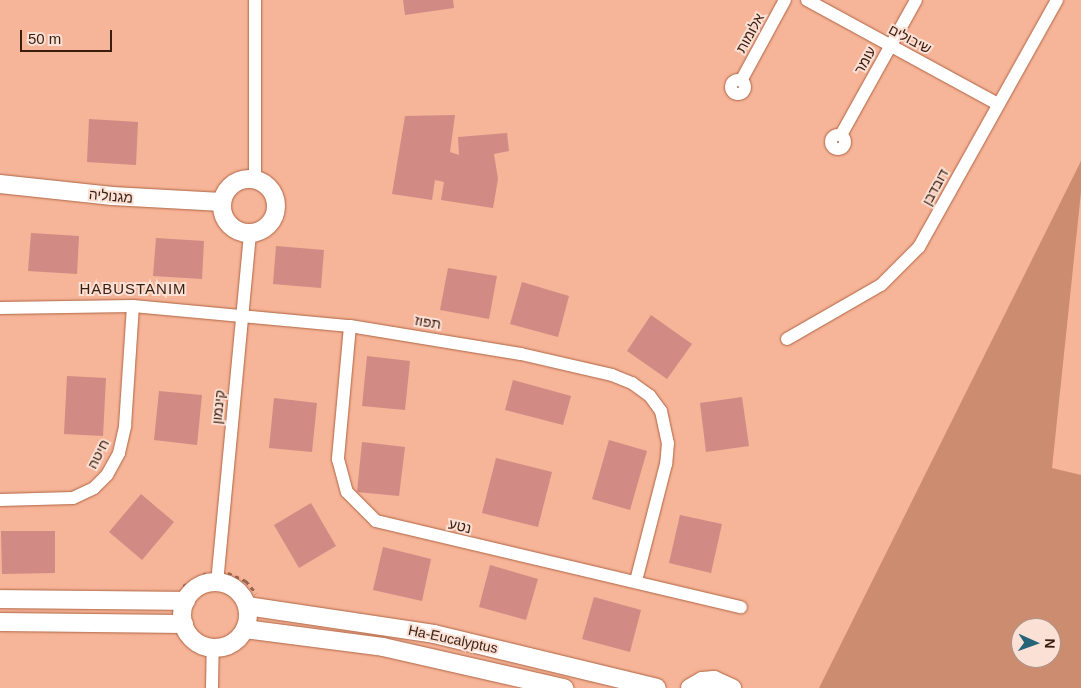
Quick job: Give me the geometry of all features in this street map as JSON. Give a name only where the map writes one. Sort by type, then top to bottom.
[{"type":"main road","points":[[255,180],[273,193],[276,208],[270,223],[250,233],[228,224],[222,202],[230,186],[237,182],[255,180]]},
{"type":"main road","name":"מגנוליה","points":[[0,184],[112,196],[222,202]]},
{"type":"main road","points":[[217,583],[234,588],[246,606],[245,629],[232,644],[213,649],[194,641],[184,624],[186,601],[196,589],[217,583]]},
{"type":"main road","points":[[0,599],[186,601]]},
{"type":"main road","name":"Ha-Eucalyptus","points":[[246,606],[434,634],[656,688]]},
{"type":"main road","points":[[0,622],[184,624]]},
{"type":"main road","name":"Ha-Eucalyptus","points":[[245,629],[383,647],[564,688]]},
{"type":"main road","points":[[690,688],[702,681],[714,680],[732,688]]},
{"type":"street","points":[[255,0],[255,180]]},
{"type":"street","name":"אלומות","points":[[741,80],[786,0]]},
{"type":"street","name":"שיבולים","points":[[807,0],[998,104]]},
{"type":"street","name":"עומר","points":[[841,136],[916,0]]},
{"type":"street","name":"דובדבן","points":[[787,339],[853,304],[901,268],[919,247],[1057,0]]},
{"type":"street","name":"קינמון","points":[[217,583],[250,233]]},
{"type":"street","name":"תפוז","points":[[0,308],[133,306],[242,314],[350,326],[512,352],[612,375],[632,384],[650,396],[661,411],[668,443],[666,464],[636,581]]},
{"type":"street","name":"חיטה","points":[[0,500],[73,498],[94,488],[107,475],[119,453],[125,426],[133,306]]},
{"type":"street","name":"נטע","points":[[350,326],[338,459],[347,492],[360,508],[376,521],[741,606]]},
{"type":"street","points":[[212,688],[213,649]]},
{"type":"shaded area","points":[[1081,161],[1081,192],[1052,468],[1081,475],[1081,688],[819,688]]},
{"type":"building","points":[[403,0],[453,0],[454,8],[405,15]]},
{"type":"building","points":[[455,115],[450,152],[459,155],[458,137],[507,133],[509,151],[494,154],[498,179],[493,208],[441,200],[444,182],[435,180],[432,200],[392,194],[405,116]]},
{"type":"building","points":[[89,119],[138,122],[136,165],[87,162]]},
{"type":"building","points":[[31,233],[79,236],[77,274],[28,271]]},
{"type":"building","points":[[156,238],[204,241],[202,279],[153,276]]},
{"type":"building","points":[[276,246],[324,250],[321,288],[273,284]]},
{"type":"building","points":[[448,268],[497,276],[489,319],[440,310]]},
{"type":"building","points":[[522,282],[569,296],[558,337],[510,324]]},
{"type":"building","points":[[651,315],[692,344],[667,379],[627,351]]},
{"type":"building","points":[[367,356],[410,361],[405,410],[362,406]]},
{"type":"building","points":[[67,376],[106,378],[103,436],[64,434]]},
{"type":"building","points":[[513,380],[571,396],[563,425],[505,410]]},
{"type":"building","points":[[159,391],[202,395],[197,445],[154,440]]},
{"type":"building","points":[[742,397],[749,446],[706,452],[700,403]]},
{"type":"building","points":[[274,398],[317,403],[312,452],[269,448]]},
{"type":"building","points":[[609,440],[647,451],[630,510],[592,499]]},
{"type":"building","points":[[362,442],[405,447],[399,496],[357,492]]},
{"type":"building","points":[[496,458],[552,472],[538,527],[482,513]]},
{"type":"building","points":[[141,494],[174,522],[142,560],[109,532]]},
{"type":"building","points":[[311,503],[336,546],[299,568],[274,525]]},
{"type":"building","points":[[680,515],[722,524],[711,573],[669,563]]},
{"type":"building","points":[[1,531],[55,531],[55,573],[2,574]]},
{"type":"building","points":[[383,547],[431,559],[422,601],[373,590]]},
{"type":"building","points":[[490,565],[538,579],[526,620],[479,607]]},
{"type":"building","points":[[594,597],[641,610],[630,652],[582,639]]},
{"type":"district","name":"HABUSTANIM","points":[[133,289]]}]
